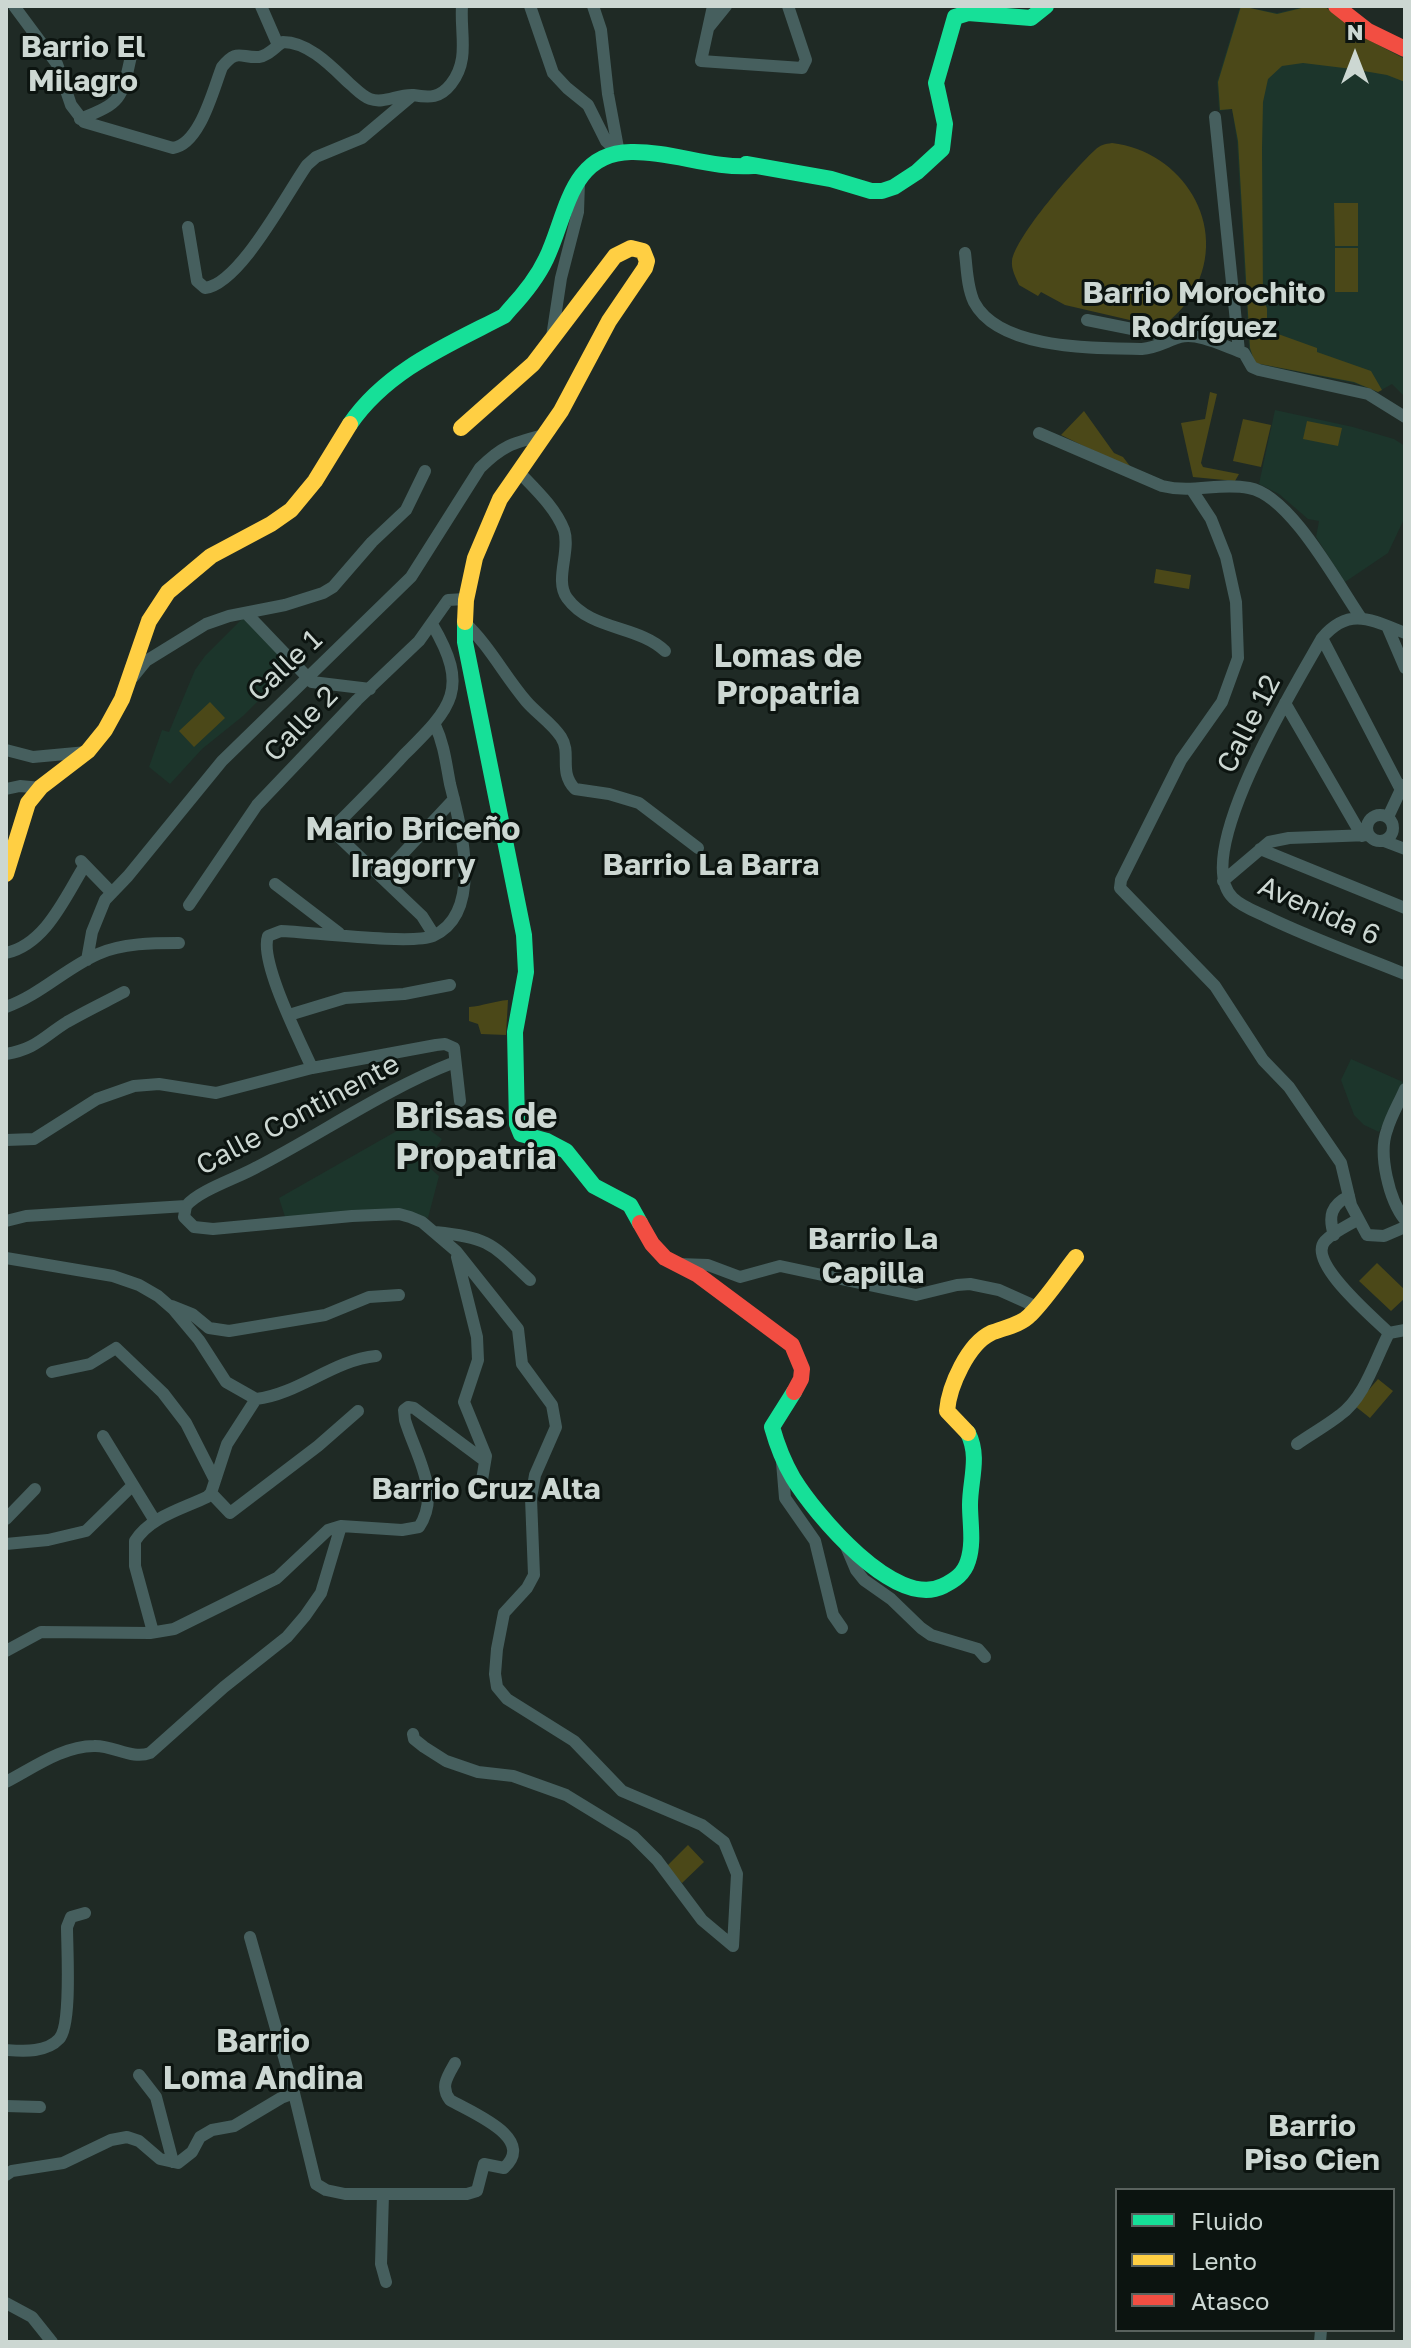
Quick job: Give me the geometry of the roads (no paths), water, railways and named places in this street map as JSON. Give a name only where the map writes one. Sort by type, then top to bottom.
[{"type":"street","points":[[14,6],[57,64],[71,105],[80,119],[161,146],[180,147],[192,137],[222,67],[229,58],[237,54],[262,56],[288,42],[305,47],[369,99],[413,95],[432,98],[439,95],[461,68],[464,58],[462,6]]},
{"type":"street","points":[[261,6],[278,45]]},
{"type":"street","points":[[530,6],[553,73],[588,105],[606,141],[619,153]]},
{"type":"street","points":[[593,6],[601,30],[619,153]]},
{"type":"street","points":[[713,6],[701,61],[802,68],[806,60],[788,6]]},
{"type":"street","points":[[707,30],[726,6]]},
{"type":"street","points":[[6,874],[20,820],[32,796],[87,752],[114,716],[128,683],[139,641],[167,593],[201,563],[274,522],[297,504],[361,410],[394,378],[440,346],[504,316],[515,305],[547,257],[579,177],[602,158],[619,153],[650,153],[705,163],[730,161],[831,179],[871,191],[894,187],[917,172],[942,149],[945,124],[936,83],[955,17],[968,13],[1031,18],[1046,6]]},
{"type":"street","points":[[1336,6],[1362,28],[1405,49]]},
{"type":"street","points":[[80,119],[102,110],[120,97],[131,56]]},
{"type":"street","points":[[188,227],[197,281],[205,288],[211,287],[234,269],[253,248],[307,165],[316,157],[362,138],[413,95]]},
{"type":"street","points":[[1215,117],[1241,352],[1252,367],[1259,370],[1368,394],[1405,417]]},
{"type":"street","points":[[551,340],[561,278],[578,212],[579,177]]},
{"type":"street","points":[[461,428],[533,364],[615,256],[631,246],[644,251],[644,272],[608,319],[573,390],[499,501],[481,543],[465,599],[464,622],[485,748],[524,935],[526,972],[515,1032],[518,1129],[526,1137],[547,1141],[566,1151],[594,1186],[630,1205],[657,1250],[784,1336],[797,1352],[801,1380],[772,1427],[772,1437],[782,1460],[812,1504],[857,1555],[879,1573],[921,1590],[942,1588],[961,1575],[970,1555],[969,1502],[974,1452],[967,1430],[947,1411],[948,1399],[965,1361],[980,1339],[1022,1321],[1037,1307],[1076,1257]]},
{"type":"street","points":[[965,253],[969,287],[976,305],[987,320],[1011,334],[1046,342],[1128,349],[1153,348],[1177,338]]},
{"type":"street","points":[[1087,320],[1177,338],[1195,338],[1241,352]]},
{"type":"street","points":[[1039,433],[1180,491],[1230,486],[1252,488],[1271,497],[1284,506],[1297,523],[1361,618]]},
{"type":"street","name":"Calle 1","points":[[87,960],[98,915],[112,893],[222,761],[411,577],[480,468],[506,445],[544,435]]},
{"type":"street","points":[[128,683],[146,661],[219,618],[285,605],[333,587],[372,542],[406,510],[425,471]]},
{"type":"street","points":[[518,471],[550,506],[564,531],[563,582],[567,598],[598,622],[634,633],[665,651]]},
{"type":"street","points":[[1192,490],[1211,519],[1226,557],[1236,602],[1238,658],[1222,702],[1181,760],[1121,880],[1120,888],[1215,986],[1263,1060],[1289,1087],[1341,1163],[1357,1220],[1367,1235],[1394,1233],[1405,1227]]},
{"type":"street","name":"Calle 2","points":[[189,905],[257,805],[419,641],[448,600],[465,599]]},
{"type":"street","points":[[246,613],[308,679],[335,686],[370,689]]},
{"type":"street","points":[[1388,817],[1404,788],[1322,638],[1332,626],[1361,618],[1405,633]]},
{"type":"street","points":[[464,622],[486,645],[525,700],[561,737],[565,774],[575,789],[616,795],[639,803],[698,848]]},
{"type":"street","points":[[432,624],[449,656],[453,677],[449,700],[435,725],[338,823],[336,831],[422,916],[434,935]]},
{"type":"street","points":[[1387,626],[1405,668]]},
{"type":"street","name":"Calle 12","points":[[1223,881],[1223,861],[1250,768],[1322,638]]},
{"type":"street","points":[[1285,703],[1365,836]]},
{"type":"street","points":[[312,1068],[266,954],[268,936],[281,931],[412,939],[434,935],[448,925],[463,886],[465,846],[443,743],[435,725]]},
{"type":"street","points":[[6,750],[33,757],[87,752]]},
{"type":"street","points":[[6,789],[20,786],[41,788]]},
{"type":"street","points":[[381,877],[454,799]]},
{"type":"street","points":[[1365,836],[1369,820],[1380,814],[1388,817],[1393,824],[1393,832],[1384,841]]},
{"type":"street","points":[[1223,881],[1269,842],[1289,838],[1365,836],[1405,849]]},
{"type":"street","points":[[1260,849],[1405,908]]},
{"type":"street","points":[[6,953],[19,948],[45,928],[83,863],[112,893]]},
{"type":"street","name":"Avenida 6","points":[[1223,881],[1233,898],[1278,923],[1405,974]]},
{"type":"street","points":[[275,884],[340,934]]},
{"type":"street","points":[[6,1007],[54,982],[87,960],[116,949],[179,943]]},
{"type":"street","points":[[289,1015],[345,998],[404,994],[450,985]]},
{"type":"street","points":[[6,1054],[26,1051],[64,1024],[124,992]]},
{"type":"street","points":[[6,1140],[34,1139],[97,1099],[134,1086],[159,1084],[216,1093],[312,1068],[445,1044],[454,1048],[460,1101]]},
{"type":"street","name":"Calle Continente","points":[[413,1734],[414,1739],[446,1761],[478,1772],[513,1776],[566,1795],[633,1836],[657,1860],[702,1920],[733,1946],[737,1874],[724,1842],[702,1825],[622,1791],[574,1741],[507,1699],[497,1687],[497,1649],[504,1613],[527,1588],[534,1575],[531,1498],[535,1475],[554,1436],[555,1416],[543,1392],[522,1364],[518,1329],[456,1251],[422,1222],[399,1214],[244,1228],[201,1228],[188,1223],[184,1217],[186,1206],[198,1196],[418,1078],[455,1062]]},
{"type":"street","points":[[1405,1089],[1385,1139],[1388,1182],[1397,1209],[1405,1220]]},
{"type":"street","points":[[1334,1235],[1330,1223],[1331,1211],[1349,1196]]},
{"type":"street","points":[[6,1221],[26,1216],[186,1206]]},
{"type":"street","points":[[1357,1220],[1325,1240],[1320,1250],[1321,1259],[1332,1276],[1389,1333]]},
{"type":"street","points":[[435,1232],[484,1240],[530,1280]]},
{"type":"street","points":[[456,1251],[478,1350],[478,1360],[464,1402],[483,1445],[485,1461],[482,1480]]},
{"type":"street","points":[[6,1258],[128,1279],[169,1305],[199,1340],[226,1382],[256,1399],[272,1397],[349,1362],[376,1356]]},
{"type":"street","points":[[674,1264],[708,1265],[740,1277],[780,1266],[916,1295],[947,1286],[970,1284],[999,1290],[1037,1307]]},
{"type":"street","points":[[169,1305],[192,1314],[209,1328],[229,1331],[325,1315],[369,1297],[399,1295]]},
{"type":"street","points":[[1389,1333],[1405,1330]]},
{"type":"street","points":[[1297,1444],[1351,1404],[1371,1372],[1389,1333]]},
{"type":"street","points":[[52,1372],[90,1364],[116,1348],[163,1393],[186,1423],[213,1486],[230,1513],[318,1446],[358,1411]]},
{"type":"street","points":[[153,1632],[135,1566],[133,1548],[139,1534],[155,1521],[207,1497],[234,1430],[256,1399]]},
{"type":"street","points":[[6,1651],[41,1632],[153,1632],[174,1629],[235,1597],[260,1588],[289,1570],[320,1535],[341,1526],[412,1530],[423,1521],[428,1506],[428,1484],[405,1420],[404,1410],[408,1407],[414,1408],[485,1461]]},
{"type":"street","points":[[103,1436],[155,1521]]},
{"type":"street","points":[[782,1460],[785,1498],[815,1541],[833,1615],[842,1628]]},
{"type":"street","points":[[6,1544],[48,1540],[86,1531],[133,1485]]},
{"type":"street","points":[[6,1519],[35,1489]]},
{"type":"street","points":[[6,1782],[63,1752],[83,1747],[109,1747],[138,1756],[150,1753],[224,1687],[280,1643],[305,1616],[321,1593],[341,1526]]},
{"type":"street","points":[[844,1541],[851,1560],[864,1580],[891,1599],[921,1628],[931,1635],[978,1649],[985,1657]]},
{"type":"street","points":[[6,2050],[45,2048],[60,2038],[67,2020],[67,1927],[71,1917],[85,1913]]},
{"type":"street","points":[[250,1937],[316,2184],[326,2190],[345,2194],[467,2194],[477,2191],[484,2164],[504,2168],[512,2161],[512,2140],[500,2129],[450,2100],[445,2093],[445,2081],[455,2063]]},
{"type":"street","points":[[139,2075],[156,2097],[173,2162]]},
{"type":"street","points":[[6,2175],[12,2171],[63,2163],[111,2140],[127,2137],[139,2141],[160,2159],[178,2163],[192,2152],[200,2137],[212,2130],[234,2126],[294,2093]]},
{"type":"street","points":[[6,2106],[40,2107]]},
{"type":"street","points":[[383,2194],[381,2264],[386,2282]]},
{"type":"street","points":[[6,2303],[32,2317],[52,2342]]},
{"type":"district","name":"Barrio El Milagro","points":[[83,64]]},
{"type":"district","name":"Barrio Morochito Rodríguez","points":[[1204,310]]},
{"type":"district","name":"Lomas de Propatria","points":[[788,676]]},
{"type":"district","name":"Mario Briceño Iragorry","points":[[413,848]]},
{"type":"district","name":"Barrio La Barra","points":[[711,865]]},
{"type":"district","name":"Brisas de Propatria","points":[[476,1138]]},
{"type":"district","name":"Barrio La Capilla","points":[[873,1256]]},
{"type":"district","name":"Barrio Cruz Alta","points":[[486,1489]]},
{"type":"district","name":"Barrio Loma Andina","points":[[263,2060]]},
{"type":"district","name":"Barrio Piso Cien","points":[[1312,2143]]}]
